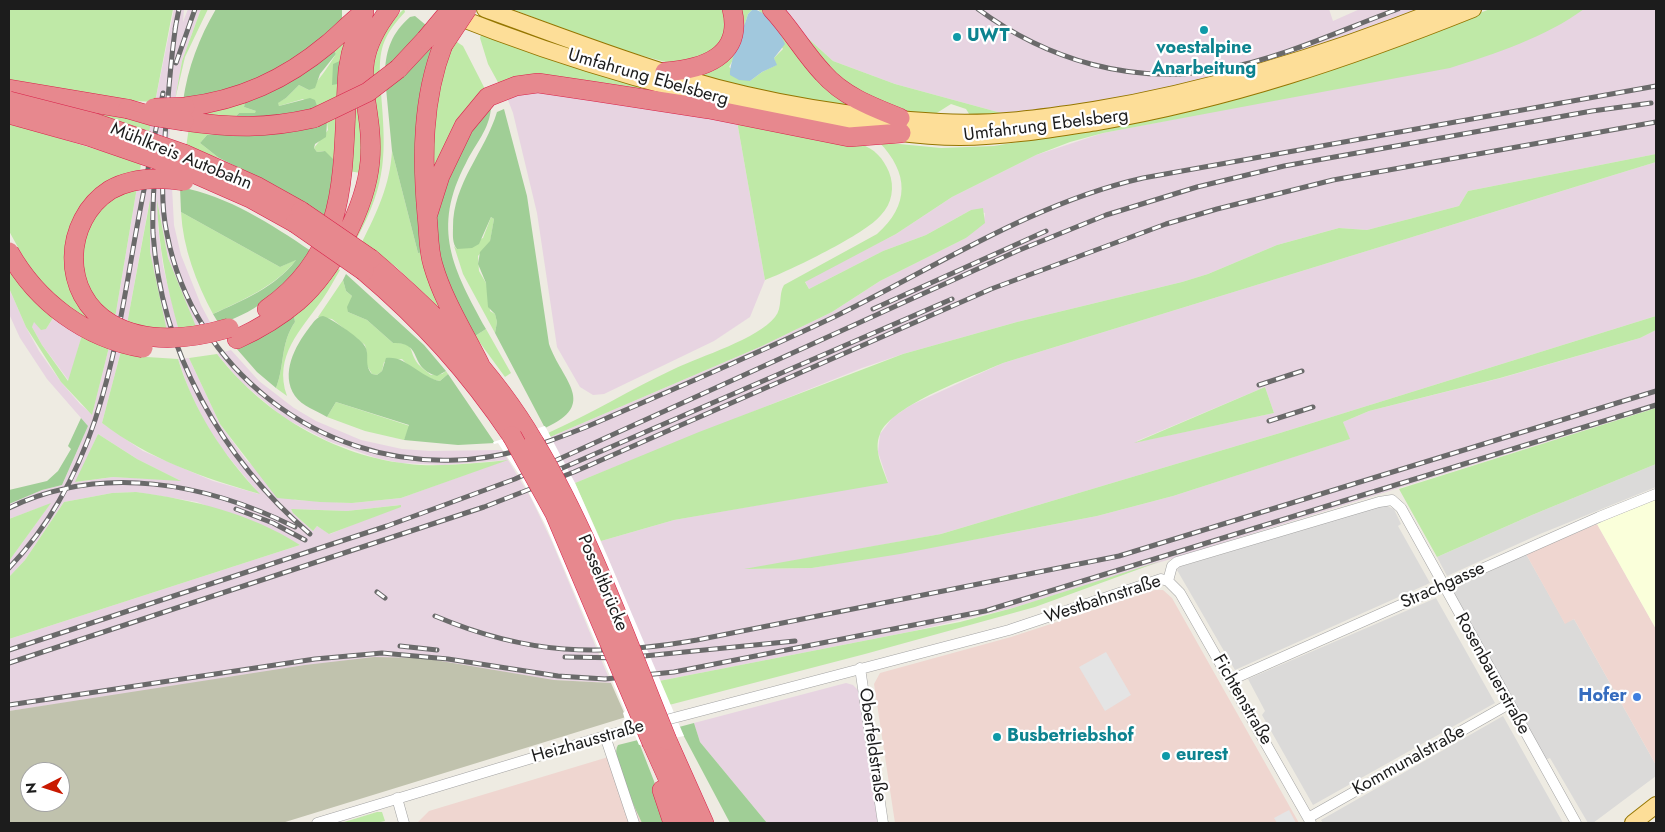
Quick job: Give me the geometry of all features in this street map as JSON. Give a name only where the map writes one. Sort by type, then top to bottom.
[{"type":"highway","points":[[9,252],[28,281],[46,300],[72,320],[100,335],[134,346],[158,350],[198,348],[268,323],[306,293],[329,262],[353,220],[366,181],[370,161],[363,85],[365,55],[371,37],[390,9]]},
{"type":"highway","points":[[451,9],[434,42],[424,175],[432,263],[441,287],[480,365]]},
{"type":"highway","points":[[184,114],[242,128],[290,123],[314,118],[368,92],[434,42],[467,9]]},
{"type":"highway","points":[[665,72],[702,66],[721,55],[732,35],[734,24],[732,9]]},
{"type":"highway","points":[[772,9],[823,74],[841,90],[900,125]]},
{"type":"highway","points":[[296,221],[219,192],[184,168],[159,178],[132,181],[110,190],[98,200],[83,220],[74,242],[75,276],[82,293],[96,313],[109,323],[127,331],[146,336],[181,338],[233,334],[285,295],[312,265],[329,236],[338,208],[351,54],[364,10]]},
{"type":"highway","points":[[9,89],[128,109],[152,116],[184,114],[229,100],[273,82],[313,55],[364,10]]},
{"type":"highway","points":[[428,217],[440,176],[456,140],[472,114],[496,94],[516,86],[538,83],[708,109],[849,136],[900,125]]},
{"type":"highway","name":"Mühlkreis Autobahn","points":[[9,101],[95,124],[184,168]]},
{"type":"highway","name":"Mühlkreis Autobahn","points":[[9,114],[88,136],[184,168],[258,187],[296,221],[326,244],[367,265],[442,344],[485,397],[520,434]]},
{"type":"highway","name":"Mühlkreis Autobahn","points":[[296,221],[367,265],[433,315],[480,365],[520,434]]},
{"type":"highway","name":"Posseltbrücke","points":[[520,434],[641,716],[660,745]]},
{"type":"highway","name":"Posseltbrücke","points":[[520,434],[558,485],[582,536],[660,745]]},
{"type":"highway","points":[[660,745],[673,823]]},
{"type":"highway","points":[[660,745],[688,823]]},
{"type":"highway","points":[[660,745],[704,823]]},
{"type":"highway","points":[[660,745],[714,823]]},
{"type":"main road","name":"Umfahrung Ebelsberg","points":[[439,9],[584,62],[684,90],[795,115],[900,125],[1021,120],[1165,97],[1286,66],[1441,9]]},
{"type":"main road","name":"Umfahrung Ebelsberg","points":[[485,9],[688,80],[799,104],[869,116],[900,125],[959,137],[998,135],[1081,124],[1169,108],[1290,76],[1402,37],[1473,9]]},
{"type":"main road","points":[[1633,823],[1656,805]]},
{"type":"street","name":"Strachgasse","points":[[1231,680],[1656,494]]},
{"type":"street","name":"Rosenbauerstraße","points":[[1392,500],[1401,508],[1576,823]]},
{"type":"street","name":"Westbahnstraße","points":[[860,668],[1009,630],[1154,580],[1168,580],[1172,566],[1177,562],[1379,502],[1392,500]]},
{"type":"street","name":"Fichtenstraße","points":[[1168,580],[1180,593],[1310,821]]},
{"type":"street","name":"Heizhausstraße","points":[[317,823],[606,736],[860,668]]},
{"type":"street","name":"Oberfeldstraße","points":[[860,668],[883,823]]},
{"type":"street","name":"Kommunalstraße","points":[[1310,821],[1510,704]]},
{"type":"street","points":[[606,736],[610,754],[634,823]]},
{"type":"street","points":[[398,798],[404,823]]},
{"type":"shaded area","points":[[174,9],[184,9],[183,22],[188,9],[201,9],[182,61],[175,100],[155,102]]},
{"type":"shaded area","points":[[782,9],[1329,9],[1333,21],[1360,9],[1424,9],[1279,62],[1117,101],[1005,114],[895,84],[833,61],[801,32]]},
{"type":"shaded area","points":[[1584,9],[1656,9],[1656,154],[1468,191],[1459,206],[1367,230],[1339,228],[1277,245],[1208,274],[1182,282],[1017,322],[903,354],[862,368],[575,483],[550,437],[762,346],[832,312],[880,281],[966,238],[984,220],[985,213],[971,210],[926,235],[883,251],[809,289],[805,281],[896,234],[952,197],[1036,155],[1103,133],[1186,117]]},
{"type":"shaded area","points":[[528,90],[737,121],[765,280],[750,317],[714,341],[604,394],[593,395],[580,387],[557,347],[537,213],[513,113],[506,95]]},
{"type":"shaded area","points":[[151,122],[170,125],[169,140],[149,133]]},
{"type":"shaded area","points":[[1656,162],[1656,316],[1280,433],[941,534],[749,569],[812,568],[1097,516],[1173,496],[1349,439],[1343,422],[1369,411],[1501,378],[1640,338],[1656,330],[1656,408],[1013,608],[909,632],[659,681],[601,541],[674,520],[888,482],[878,452],[880,434],[893,417],[911,405],[1003,363]],"holes":[[[1265,387],[1274,413],[1137,442]]]},
{"type":"shaded area","points":[[137,187],[172,187],[174,225],[181,255],[201,305],[212,326],[197,329],[183,298],[168,258],[158,204],[158,227],[163,266],[179,331],[167,331],[156,289],[150,252],[149,204],[127,324],[115,318]]},
{"type":"shaded area","points":[[9,288],[39,351],[61,382],[80,404],[92,414],[109,347],[121,351],[102,423],[143,451],[213,481],[259,494],[222,449],[205,423],[189,390],[178,359],[189,358],[220,424],[247,461],[295,500],[352,503],[401,498],[506,460],[445,465],[401,463],[376,458],[328,441],[284,418],[241,382],[217,354],[231,350],[259,381],[294,408],[316,421],[361,440],[402,449],[430,451],[502,450],[531,498],[552,542],[611,683],[554,680],[100,698],[9,711],[9,639],[300,545],[197,502],[136,492],[112,493],[64,502],[25,560],[9,577],[9,561],[50,504],[9,519],[9,504],[42,490],[62,485],[88,426],[47,379],[20,338],[9,314]],"holes":[[[98,434],[137,459],[179,480],[113,477],[76,482]],[[400,505],[330,534],[317,526],[313,531],[291,509],[347,511]]]},
{"type":"shaded area","points":[[53,318],[82,335],[69,381],[42,345],[32,327],[33,321],[46,329]]},
{"type":"shaded area","points":[[1656,464],[1656,487],[1540,534],[1447,576],[1437,557],[1532,515]]},
{"type":"shaded area","points":[[1656,499],[1656,629],[1597,524]]},
{"type":"shaded area","points":[[1385,505],[1394,509],[1401,524],[1398,526],[1430,583],[1235,670],[1177,570],[1179,567]]},
{"type":"shaded area","name":"Hofer","points":[[1597,524],[1656,629],[1656,765],[1574,619],[1565,624],[1526,554]]},
{"type":"shaded area","points":[[1526,554],[1565,623],[1574,619],[1656,765],[1656,776],[1593,823],[1588,823],[1550,758],[1545,760],[1451,590]]},
{"type":"shaded area","points":[[1155,590],[1163,590],[1172,598],[1299,823],[895,823],[874,684],[880,673],[1011,637]]},
{"type":"shaded area","points":[[1436,598],[1495,703],[1313,805],[1262,715],[1265,711],[1248,679]]},
{"type":"shaded area","points":[[1106,652],[1131,695],[1105,711],[1079,667]]},
{"type":"shaded area","points":[[374,657],[423,658],[554,680],[611,683],[626,717],[282,823],[9,823],[9,711],[305,665]]},
{"type":"shaded area","points":[[846,683],[853,685],[859,691],[878,823],[767,823],[700,742],[694,723]]},
{"type":"shaded area","points":[[1503,716],[1563,823],[1323,823],[1321,820]]},
{"type":"shaded area","points":[[615,755],[642,823],[417,823],[429,811]]},
{"type":"shaded area","points":[[1289,810],[1296,823],[1277,823],[1274,818]]},
{"type":"green space","points":[[9,9],[173,9],[155,102],[115,100],[9,82]]},
{"type":"green space","points":[[201,9],[208,9],[185,57],[175,100],[182,61]]},
{"type":"green space","points":[[216,9],[342,9],[342,22],[338,28],[256,83],[183,101],[195,53]]},
{"type":"green space","points":[[404,9],[405,12],[388,34],[382,48],[380,76],[371,82],[377,51],[385,33]]},
{"type":"green space","points":[[512,9],[726,9],[729,26],[718,51],[673,64],[610,47]]},
{"type":"green space","points":[[735,9],[753,9],[748,14],[734,58],[729,67],[750,81],[776,65],[774,58],[783,49],[759,10],[754,9],[764,9],[784,32],[885,115],[696,78],[723,58]]},
{"type":"green space","points":[[782,9],[801,32],[833,61],[895,84],[1005,114],[971,117],[966,109],[951,104],[932,116],[908,113],[846,87]]},
{"type":"green space","points":[[1490,9],[1584,9],[1537,36],[1502,51],[1450,68],[1103,133],[1070,142],[1036,155],[952,197],[896,234],[805,282],[809,289],[883,251],[926,235],[971,210],[983,208],[985,223],[966,238],[880,281],[832,312],[762,346],[550,437],[548,433],[685,364],[756,333],[775,317],[780,305],[784,285],[877,234],[888,223],[895,212],[902,189],[896,165],[879,142],[941,148],[994,146],[1119,125],[1441,28]]},
{"type":"green space","points":[[415,16],[427,26],[385,72],[387,56],[394,35],[410,17]]},
{"type":"green space","points":[[350,31],[337,85],[343,83],[342,100],[318,109],[303,99],[279,106],[277,103],[286,98],[299,85],[309,90],[313,86],[336,54],[333,49]]},
{"type":"green space","points":[[482,32],[737,109],[500,86],[488,64],[480,38]]},
{"type":"green space","points":[[451,38],[463,46],[487,93],[433,179],[431,119]]},
{"type":"green space","points":[[429,46],[435,48],[425,252],[418,253],[392,151],[386,88]]},
{"type":"green space","points":[[333,49],[336,54],[320,74],[315,88],[309,90],[299,85],[278,103],[279,106],[310,98],[315,100],[318,109],[286,118],[234,118],[239,113],[255,113],[256,111],[244,107],[245,102]]},
{"type":"green space","points":[[342,60],[343,83],[332,85],[333,64]]},
{"type":"green space","points":[[381,93],[384,133],[382,167],[374,201],[357,238],[351,234],[374,99]]},
{"type":"green space","points":[[245,102],[244,107],[256,111],[256,113],[239,113],[234,118],[185,116]]},
{"type":"green space","points":[[358,107],[361,124],[362,173],[347,171],[352,110]]},
{"type":"green space","points":[[491,107],[485,129],[455,187],[448,229],[450,248],[456,268],[486,329],[475,336],[440,270],[436,213],[462,138]]},
{"type":"green space","points":[[504,109],[527,196],[549,344],[572,391],[573,401],[570,410],[561,419],[545,428],[495,333],[497,322],[495,314],[488,307],[486,283],[478,264],[480,252],[490,241],[494,219],[491,217],[479,244],[472,248],[457,249],[453,239],[454,211],[458,196],[492,127],[497,112]]},
{"type":"green space","points":[[83,111],[151,122],[149,133]]},
{"type":"green space","points":[[340,116],[337,170],[324,151],[317,152],[314,148],[328,130],[327,122]]},
{"type":"green space","points":[[737,121],[860,144],[874,151],[887,167],[891,178],[892,189],[888,206],[873,223],[844,242],[765,280]]},
{"type":"green space","points":[[327,122],[326,137],[315,144],[314,148],[317,152],[325,151],[336,162],[328,218],[278,187],[219,158],[200,143],[207,135]]},
{"type":"green space","points":[[9,123],[141,163],[140,172],[70,233],[91,322],[68,308],[31,271],[9,231]]},
{"type":"green space","points":[[189,127],[222,133],[207,135],[200,143],[219,158],[186,148]]},
{"type":"green space","points":[[392,151],[418,253],[425,252],[448,316],[396,267],[362,242],[386,187]]},
{"type":"green space","points":[[1656,154],[1656,162],[1003,363],[935,392],[900,412],[887,423],[880,434],[878,453],[888,483],[674,520],[601,541],[575,483],[699,432],[903,354],[1017,322],[1182,282],[1208,274],[1277,245],[1339,228],[1367,230],[1459,206],[1468,191]]},
{"type":"green space","points":[[137,187],[115,318],[98,301],[87,283],[81,264],[82,245],[88,227],[99,211],[115,198]]},
{"type":"green space","points":[[180,187],[198,191],[232,204],[265,221],[311,251],[292,275],[272,295],[248,312],[219,324],[213,314],[269,285],[279,278],[296,260],[280,267],[181,212]]},
{"type":"green space","points":[[150,200],[150,252],[167,331],[127,324]]},
{"type":"green space","points":[[157,200],[168,258],[197,329],[179,331],[164,266]]},
{"type":"green space","points":[[181,212],[280,267],[297,259],[289,269],[269,285],[213,314],[191,264],[184,239]]},
{"type":"green space","points":[[491,217],[494,219],[490,242],[478,256],[479,271],[489,293],[490,311],[495,314],[497,322],[495,333],[463,274],[454,246],[457,249],[483,238]]},
{"type":"green space","points":[[9,267],[53,318],[46,329],[41,330],[34,322],[32,327],[42,345],[68,381],[82,335],[109,347],[92,415],[61,382],[26,327],[9,288]]},
{"type":"green space","points":[[335,267],[340,270],[325,296],[291,344],[286,356],[284,382],[287,396],[276,388],[287,338],[295,322],[294,316]]},
{"type":"green space","points":[[346,274],[424,345],[446,371],[437,376],[428,372],[418,362],[409,347],[393,343],[367,320],[348,312],[347,307],[352,296],[346,291],[343,280]]},
{"type":"green space","points":[[343,280],[346,291],[352,296],[348,312],[367,320],[393,343],[409,346],[418,364],[431,375],[442,374],[446,371],[448,374],[440,381],[435,380],[414,370],[402,359],[384,362],[382,371],[377,375],[372,374],[366,364],[367,354],[365,345],[332,319],[318,317]]},
{"type":"green space","points":[[294,316],[295,322],[287,338],[276,388],[257,372],[236,348]]},
{"type":"green space","points":[[323,316],[344,328],[361,342],[366,348],[368,367],[372,374],[377,375],[382,371],[386,358],[393,358],[406,363],[433,379],[440,381],[448,374],[495,443],[458,445],[404,440],[409,425],[336,402],[327,417],[302,403],[295,396],[291,388],[289,370],[291,360],[304,335],[315,320]]},
{"type":"green space","points":[[1656,316],[1656,330],[1640,338],[1500,378],[1369,411],[1343,422],[1350,439],[1173,496],[1097,516],[900,554],[812,568],[744,569],[941,534],[1280,433]]},
{"type":"green space","points":[[486,329],[511,373],[505,377],[475,336]]},
{"type":"green space","points":[[121,351],[147,357],[178,359],[192,397],[211,431],[234,464],[260,494],[177,466],[138,447],[102,423]]},
{"type":"green space","points":[[217,354],[258,397],[307,431],[334,444],[362,454],[391,461],[421,465],[454,465],[508,460],[401,498],[352,503],[277,498],[220,424],[189,358]]},
{"type":"green space","points":[[1265,387],[1274,413],[1134,443]]},
{"type":"green space","points":[[336,402],[410,426],[404,440],[365,431],[327,417]]},
{"type":"green space","points":[[1656,408],[1656,464],[1532,515],[1437,557],[1399,489]]},
{"type":"green space","points":[[81,418],[88,426],[62,485],[42,490],[9,504],[9,490],[47,481],[58,471],[71,449],[68,446]]},
{"type":"green space","points":[[98,434],[137,459],[181,481],[113,477],[75,482]]},
{"type":"green space","points":[[136,492],[179,499],[221,509],[261,524],[300,545],[9,639],[9,577],[25,560],[64,502],[112,493]]},
{"type":"green space","points":[[51,503],[9,561],[9,519]]},
{"type":"green space","points":[[401,505],[401,507],[329,534],[317,526],[313,531],[291,509],[347,511]]},
{"type":"green space","points":[[1164,560],[1035,607],[669,705],[659,681],[960,622],[1013,608]]},
{"type":"green space","points":[[694,723],[700,742],[767,823],[730,823],[679,727]]},
{"type":"green space","points":[[638,740],[654,781],[666,823],[642,823],[620,771],[616,751],[618,745]]},
{"type":"green space","points":[[382,812],[385,821],[376,823],[341,823]]},
{"type":"water","points":[[753,9],[768,18],[777,28],[785,44],[774,58],[777,65],[762,72],[750,81],[739,80],[730,75],[730,70],[748,14]]},
{"type":"pier","points":[[545,426],[575,483],[684,736],[639,745],[628,719],[625,720],[623,713],[625,711],[546,526],[520,476],[498,443],[494,444],[493,442]]},
{"type":"railway","points":[[175,29],[179,9]]},
{"type":"railway","points":[[176,63],[195,9]]},
{"type":"railway","points":[[978,9],[1005,27],[1062,55],[1122,71],[1154,74],[1186,74],[1218,70],[1264,59],[1309,44],[1398,9]]},
{"type":"railway","points":[[176,24],[166,121],[163,206],[167,234],[181,283],[204,327],[234,366],[270,400],[311,427],[357,446],[405,458],[456,460],[489,457],[506,454],[586,427],[743,359],[836,316],[1024,220],[1102,189],[1143,178],[1656,86]]},
{"type":"railway","points":[[9,568],[38,534],[61,497],[80,459],[95,419],[117,336],[163,93]]},
{"type":"railway","points":[[9,650],[387,526],[515,479],[1017,251],[1106,215],[1197,187],[1284,166],[1592,111],[1651,103]]},
{"type":"railway","points":[[9,663],[484,507],[574,472],[991,289],[1166,224],[1217,209],[1333,180],[1656,122]]},
{"type":"railway","points":[[156,157],[153,233],[158,277],[168,319],[183,360],[201,399],[223,436],[249,472],[278,504],[310,534]]},
{"type":"railway","points":[[873,309],[1046,231]]},
{"type":"railway","points":[[537,479],[952,299]]},
{"type":"railway","points":[[1259,385],[1302,371]]},
{"type":"railway","points":[[435,616],[501,639],[564,649],[628,649],[697,640],[1119,556],[1656,391]]},
{"type":"railway","points":[[9,705],[315,659],[382,653],[448,659],[558,676],[605,679],[674,672],[985,611],[1656,405]]},
{"type":"railway","points":[[1269,421],[1313,407]]},
{"type":"railway","points":[[9,508],[44,494],[80,486],[117,483],[154,484],[226,499],[295,527]]},
{"type":"railway","points":[[236,509],[273,523],[305,540]]},
{"type":"railway","points":[[377,592],[385,598]]},
{"type":"railway","points":[[565,657],[624,658],[795,641]]},
{"type":"railway","points":[[400,646],[437,650]]},
{"type":"place","name":"voestalpine Anarbeitung","points":[[1204,30]]},
{"type":"place","name":"UWT","points":[[957,37]]},
{"type":"place","name":"Hofer","points":[[1637,697]]},
{"type":"place","name":"Busbetriebshof","points":[[997,737]]},
{"type":"place","name":"eurest","points":[[1166,756]]}]
